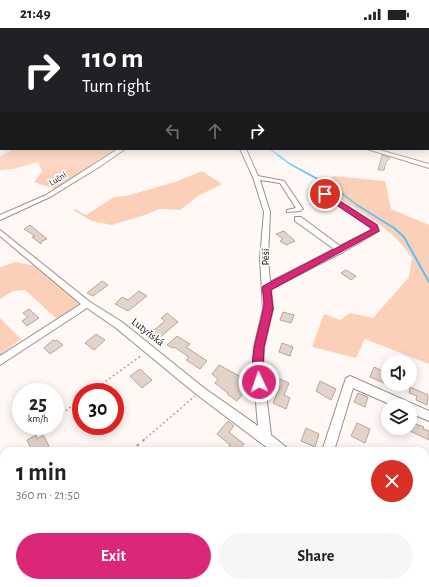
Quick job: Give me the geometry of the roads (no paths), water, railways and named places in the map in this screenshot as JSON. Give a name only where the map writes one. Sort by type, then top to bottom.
[{"type":"street","name":"Luční","points":[[0,218],[48,196],[120,150]]},
{"type":"street","name":"Pěší","points":[[243,150],[256,177],[267,212],[264,258],[268,309],[259,347],[258,368],[265,439]]},
{"type":"street","points":[[373,150],[429,166]]},
{"type":"street","points":[[256,177],[282,182],[300,209],[289,211]]},
{"type":"street","points":[[266,288],[375,231],[374,227],[325,194]]},
{"type":"street","points":[[298,219],[340,250]]},
{"type":"street","name":"Lutyňská","points":[[0,232],[87,304],[119,325],[200,391],[276,447]]},
{"type":"street","points":[[0,361],[87,304]]},
{"type":"street","points":[[329,447],[350,380],[391,399]]},
{"type":"street","points":[[417,411],[429,416]]},
{"type":"waterway","points":[[271,150],[279,156]]},
{"type":"waterway","points":[[278,155],[290,164],[336,189],[357,205],[394,228]]},
{"type":"waterway","points":[[393,227],[404,237],[429,282]]}]
